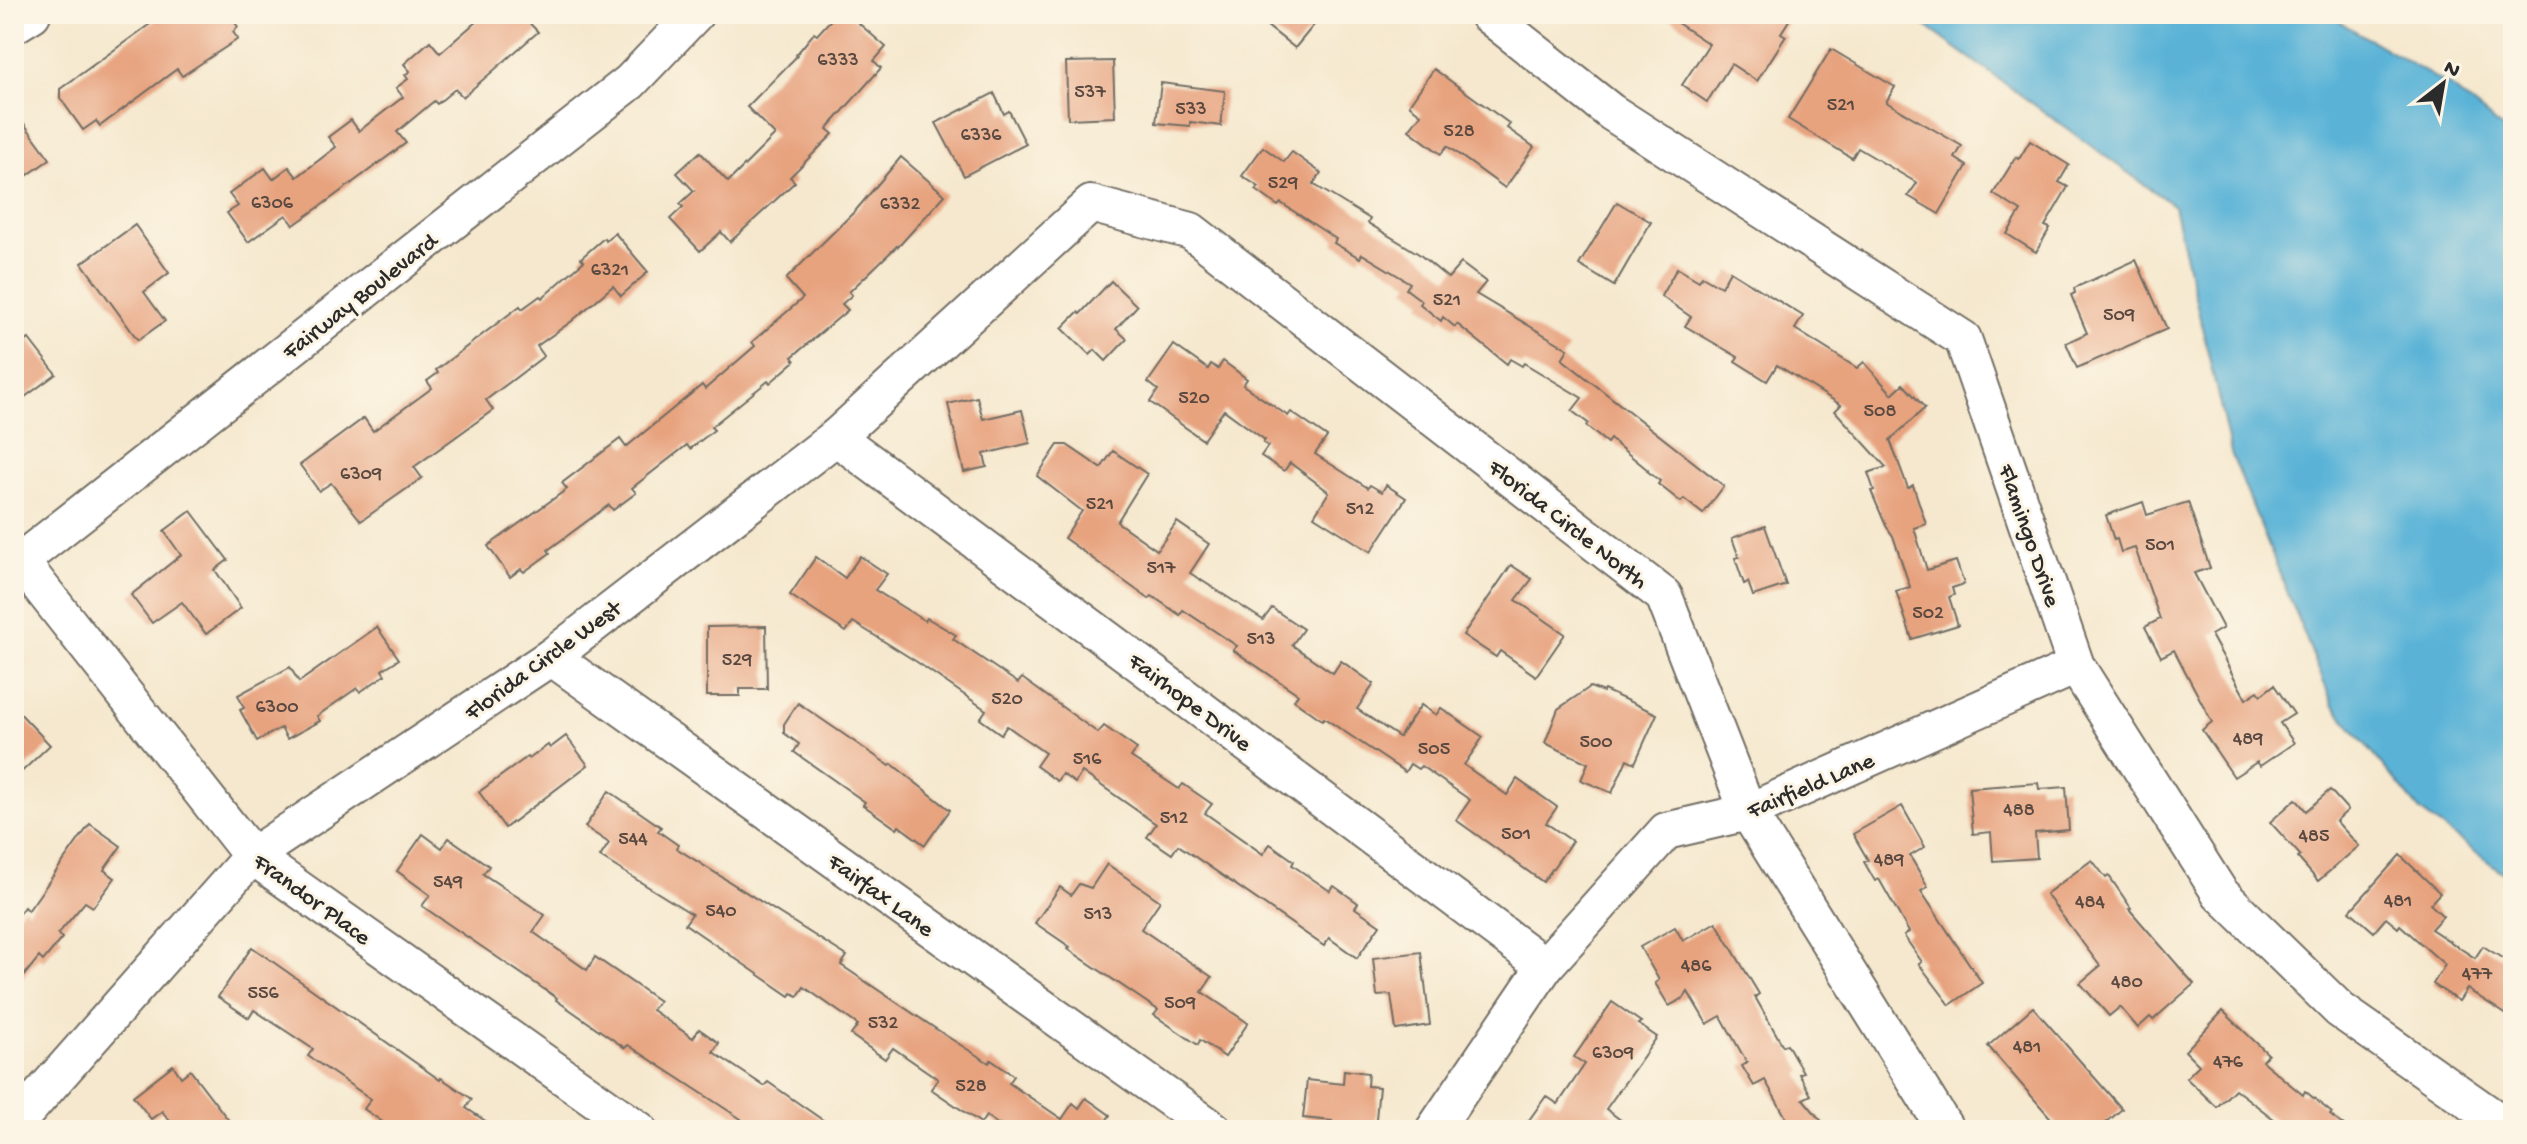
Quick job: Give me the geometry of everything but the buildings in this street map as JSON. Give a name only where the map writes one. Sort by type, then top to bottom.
[{"type":"street","points":[[14,25],[32,14]]},
{"type":"street","name":"Fairway Boulevard","points":[[17,564],[630,82],[695,14]]},
{"type":"street","name":"Flamingo Drive","points":[[1487,14],[1611,112],[1963,339],[2076,666],[2220,893],[2340,1010],[2511,1130]]},
{"type":"street","name":"Florida Circle West","points":[[29,1125],[252,856],[551,657],[836,437],[1091,204]]},
{"type":"street","name":"Florida Circle North","points":[[1091,204],[1191,231],[1664,596],[1748,812],[1946,1130]]},
{"type":"street","name":"Fairhope Drive","points":[[836,437],[1545,966]]},
{"type":"street","name":"Frandor Place","points":[[17,564],[252,856],[639,1130]]},
{"type":"street","name":"Fairfax Lane","points":[[551,657],[1214,1130]]},
{"type":"street","name":"Fairfield Lane","points":[[1434,1130],[1545,966],[1666,831],[1748,812],[2076,666]]},
{"type":"water","points":[[1909,14],[2326,14],[2451,87],[2513,137],[2513,880],[2420,811],[2333,705],[2231,453],[2174,206]]}]
